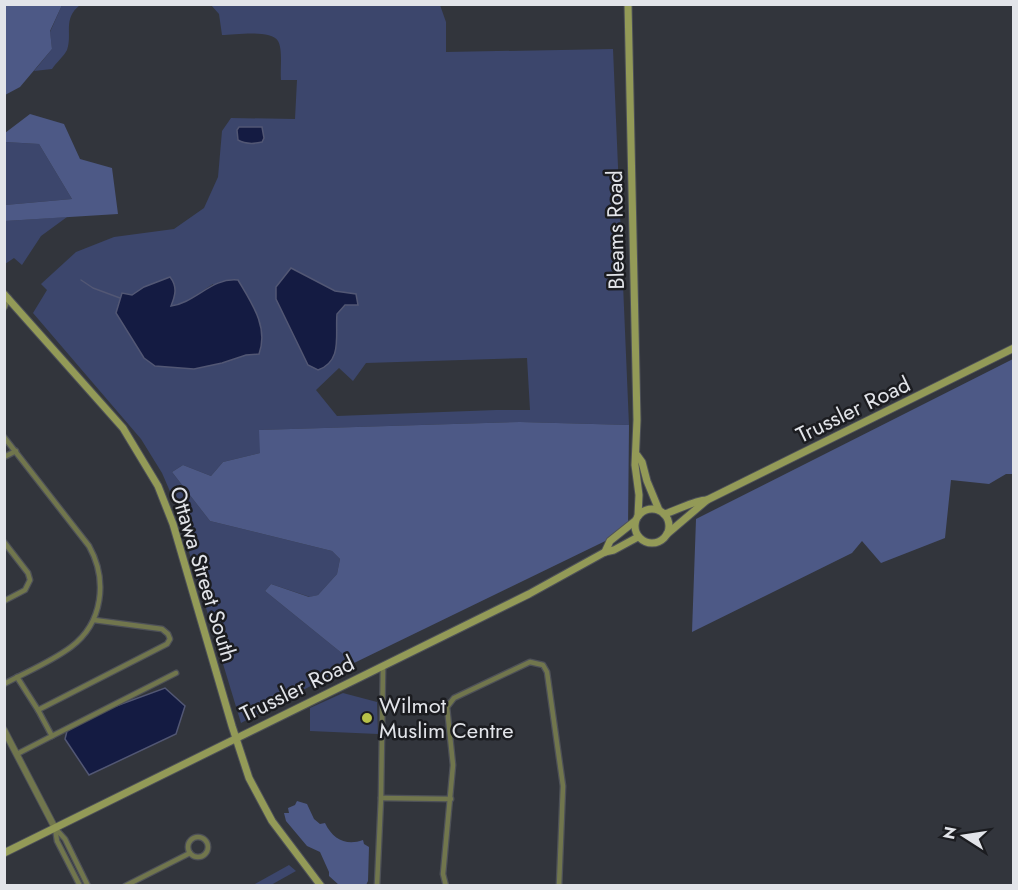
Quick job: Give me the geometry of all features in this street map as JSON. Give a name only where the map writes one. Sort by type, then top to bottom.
[{"type":"main road","name":"Bleams Road","points":[[628,4],[637,455],[635,465],[639,495],[637,518]]},
{"type":"main road","name":"Ottawa Street South","points":[[6,297],[123,428],[158,486],[173,524],[236,738]]},
{"type":"main road","name":"Trussler Road","points":[[667,534],[708,500],[1014,348]]},
{"type":"main road","name":"Bleams Road","points":[[637,455],[642,462],[647,481],[661,512]]},
{"type":"main road","name":"Trussler Road","points":[[661,512],[680,510],[702,500],[708,500]]},
{"type":"main road","points":[[647,509],[661,512],[669,523],[667,534],[659,542],[642,541],[634,526],[637,518],[647,509]]},
{"type":"main road","name":"Trussler Road","points":[[604,552],[610,541],[637,518]]},
{"type":"main road","name":"Trussler Road","points":[[4,853],[383,667],[529,594],[604,552],[614,550],[638,537]]},
{"type":"main road","points":[[236,738],[249,778],[263,807],[321,885]]},
{"type":"street","points":[[4,307],[6,297]]},
{"type":"street","points":[[4,437],[85,541],[95,558],[101,591],[94,620],[85,634],[70,648],[4,684]]},
{"type":"street","points":[[4,457],[16,451]]},
{"type":"street","points":[[4,542],[28,573],[30,580],[27,589],[4,601]]},
{"type":"street","points":[[38,710],[167,644],[170,639],[162,629],[94,620]]},
{"type":"street","points":[[446,885],[443,873],[453,765],[446,711],[449,703],[454,698],[530,662],[543,665],[547,672],[563,786],[559,885]]},
{"type":"street","points":[[377,885],[383,667]]},
{"type":"street","points":[[17,754],[176,673]]},
{"type":"street","points":[[17,677],[52,736]]},
{"type":"street","points":[[4,730],[55,828],[65,839],[88,885]]},
{"type":"street","points":[[381,798],[451,799]]},
{"type":"street","points":[[55,828],[57,841],[80,885]]},
{"type":"street","points":[[125,885],[190,853],[199,856],[204,854],[208,846],[204,839],[199,837],[191,840],[188,848],[190,853]]},
{"type":"shaded area","points":[[5,4],[62,5],[50,31],[52,49],[20,87],[5,95]]},
{"type":"shaded area","points":[[62,5],[80,5],[71,16],[67,50],[52,69],[34,71],[52,49],[50,32]]},
{"type":"shaded area","points":[[211,5],[440,5],[446,22],[446,52],[613,49],[629,425],[520,422],[260,430],[260,453],[223,462],[211,476],[183,465],[172,472],[210,521],[332,551],[340,559],[337,574],[318,595],[310,597],[271,584],[265,591],[354,663],[241,723],[172,496],[162,473],[141,439],[33,313],[47,290],[41,284],[76,252],[114,237],[174,229],[204,208],[218,177],[222,131],[231,118],[295,119],[297,80],[281,80],[281,54],[278,41],[274,37],[261,34],[222,35],[219,14]],"holes":[[[291,268],[335,291],[356,295],[351,304],[339,312],[335,327]],[[213,284],[246,355],[222,363],[122,293],[170,306],[181,305]],[[527,358],[530,410],[337,416],[316,390],[339,368],[353,381],[366,363]]]},
{"type":"shaded area","points":[[30,114],[64,124],[80,159],[112,168],[118,214],[5,221],[5,205],[72,199],[39,144],[5,142],[5,133]]},
{"type":"shaded area","points":[[239,127],[262,127],[264,138],[262,142],[250,143],[238,140]]},
{"type":"shaded area","points":[[5,142],[39,144],[72,199],[5,205]]},
{"type":"shaded area","points":[[67,217],[41,236],[22,265],[14,258],[5,264],[5,221]]},
{"type":"shaded area","points":[[291,268],[335,291],[356,294],[358,305],[345,305],[337,314],[337,339],[334,354],[326,366],[318,370],[308,365],[276,299],[276,287]]},
{"type":"shaded area","points":[[170,277],[175,288],[171,306],[180,304],[220,282],[238,280],[253,306],[260,325],[262,344],[259,354],[246,355],[194,369],[155,366],[144,358],[116,313],[122,293],[132,295],[144,287]]},
{"type":"shaded area","points":[[1013,359],[1013,474],[1006,474],[989,484],[951,480],[945,538],[881,563],[862,541],[852,553],[692,632],[696,519]]},
{"type":"shaded area","points":[[520,422],[629,425],[628,530],[354,663],[265,591],[271,584],[309,597],[318,595],[337,574],[340,559],[332,551],[210,521],[172,472],[183,465],[211,476],[223,462],[260,453],[259,430]]},
{"type":"shaded area","points":[[165,688],[185,706],[176,734],[89,775],[65,739],[67,731],[97,713]]},
{"type":"shaded area","points":[[343,693],[377,702],[378,734],[310,731],[310,708]]},
{"type":"shaded area","points":[[297,801],[307,804],[314,819],[320,824],[325,823],[336,837],[346,842],[363,840],[364,844],[369,847],[366,885],[339,885],[329,876],[320,852],[307,846],[286,821],[284,813],[289,813],[288,808],[295,805]]},
{"type":"shaded area","points":[[289,865],[296,871],[271,885],[253,885]]},
{"type":"waterway","points":[[81,280],[93,288],[120,298]]},
{"type":"place","name":"Wilmot Muslim Centre","points":[[367,718]]}]
